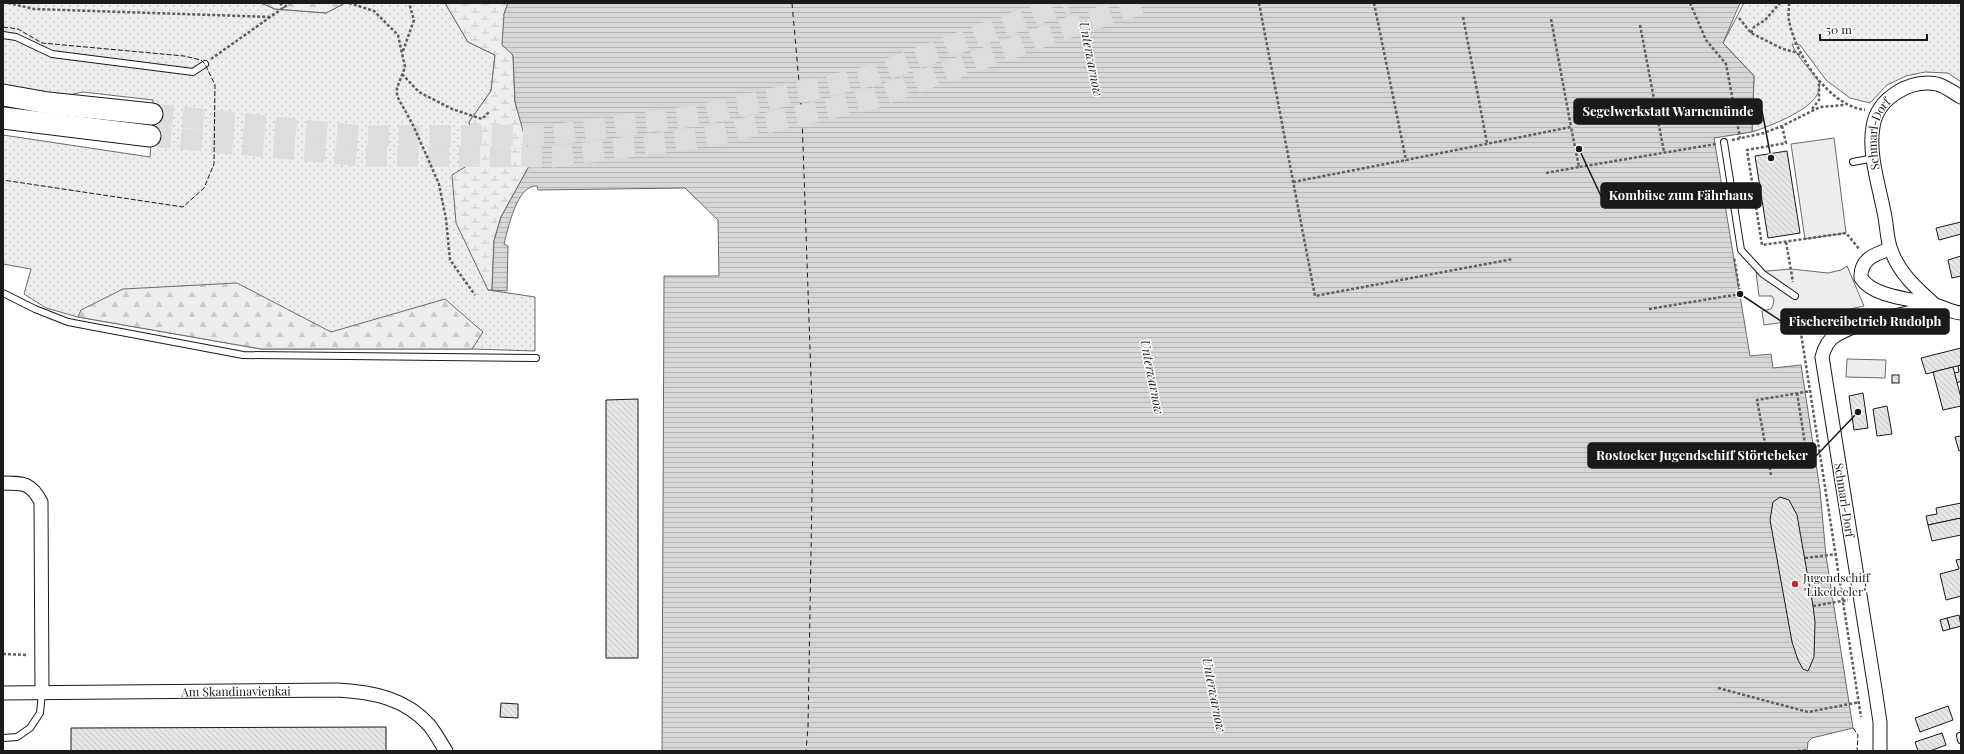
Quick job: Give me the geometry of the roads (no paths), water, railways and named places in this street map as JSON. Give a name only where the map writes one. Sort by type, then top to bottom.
[{"type":"highway","points":[[3,95],[48,103],[152,114]]},
{"type":"highway","points":[[3,118],[150,136]]},
{"type":"street","name":"Schmarl-Dorf","points":[[1934,304],[1907,278],[1890,249],[1871,137],[1873,124],[1878,111],[1895,93],[1908,86],[1922,83],[1939,84],[1961,97]]},
{"type":"street","name":"Schmarl-Dorf","points":[[1890,249],[1868,258],[1863,264],[1861,278],[1865,284],[1887,294],[1934,304],[1961,313]]},
{"type":"street","name":"Schmarl-Dorf","points":[[1880,751],[1880,722],[1877,700],[1822,357],[1825,347],[1835,336],[1860,326],[1916,311]]},
{"type":"street","points":[[3,483],[20,483],[34,490],[41,502],[42,693]]},
{"type":"street","name":"Am Skandinavienkai","points":[[3,692],[42,693],[338,690],[365,692],[388,697],[412,709],[429,726],[446,751]]},
{"type":"lane","points":[[3,35],[16,37],[52,54],[193,72],[204,64]]},
{"type":"lane","points":[[1724,142],[1741,250],[1764,274],[1795,296]]},
{"type":"lane","points":[[1853,162],[1874,158]]},
{"type":"lane","points":[[3,294],[68,322],[243,355],[536,358]]},
{"type":"lane","points":[[3,738],[17,737],[30,728],[40,713],[42,693]]},
{"type":"water","name":"Unterwarnow","points":[[508,3],[1740,3],[1723,43],[1754,76],[1752,132],[1714,138],[1750,356],[1771,354],[1773,368],[1801,365],[1820,490],[1826,556],[1853,728],[1812,738],[1808,742],[1807,751],[662,751],[664,276],[719,276],[718,220],[685,188],[538,190],[537,186],[530,187],[524,192],[514,209],[504,244],[508,246],[507,291],[492,290],[494,241],[501,217],[533,159],[530,156],[515,102],[513,55],[502,45],[504,14]]},
{"type":"tunnel","points":[[152,114],[361,136],[551,135],[702,115],[866,77],[1067,3]]},
{"type":"tunnel","points":[[150,136],[364,156],[553,157],[711,136],[871,99],[1081,23],[1145,3]]},
{"type":"place","name":"Kombüse zum Fährhaus","points":[[1579,149]]},
{"type":"place","name":"Segelwerkstatt Warnemünde","points":[[1771,158]]},
{"type":"place","name":"Fischereibetrieb Rudolph","points":[[1740,294]]},
{"type":"place","name":"Rostocker Jugendschiff Störtebeker","points":[[1858,412]]},
{"type":"place","name":"Jugendschiff \"Likedeeler\"","points":[[1795,584]]}]
